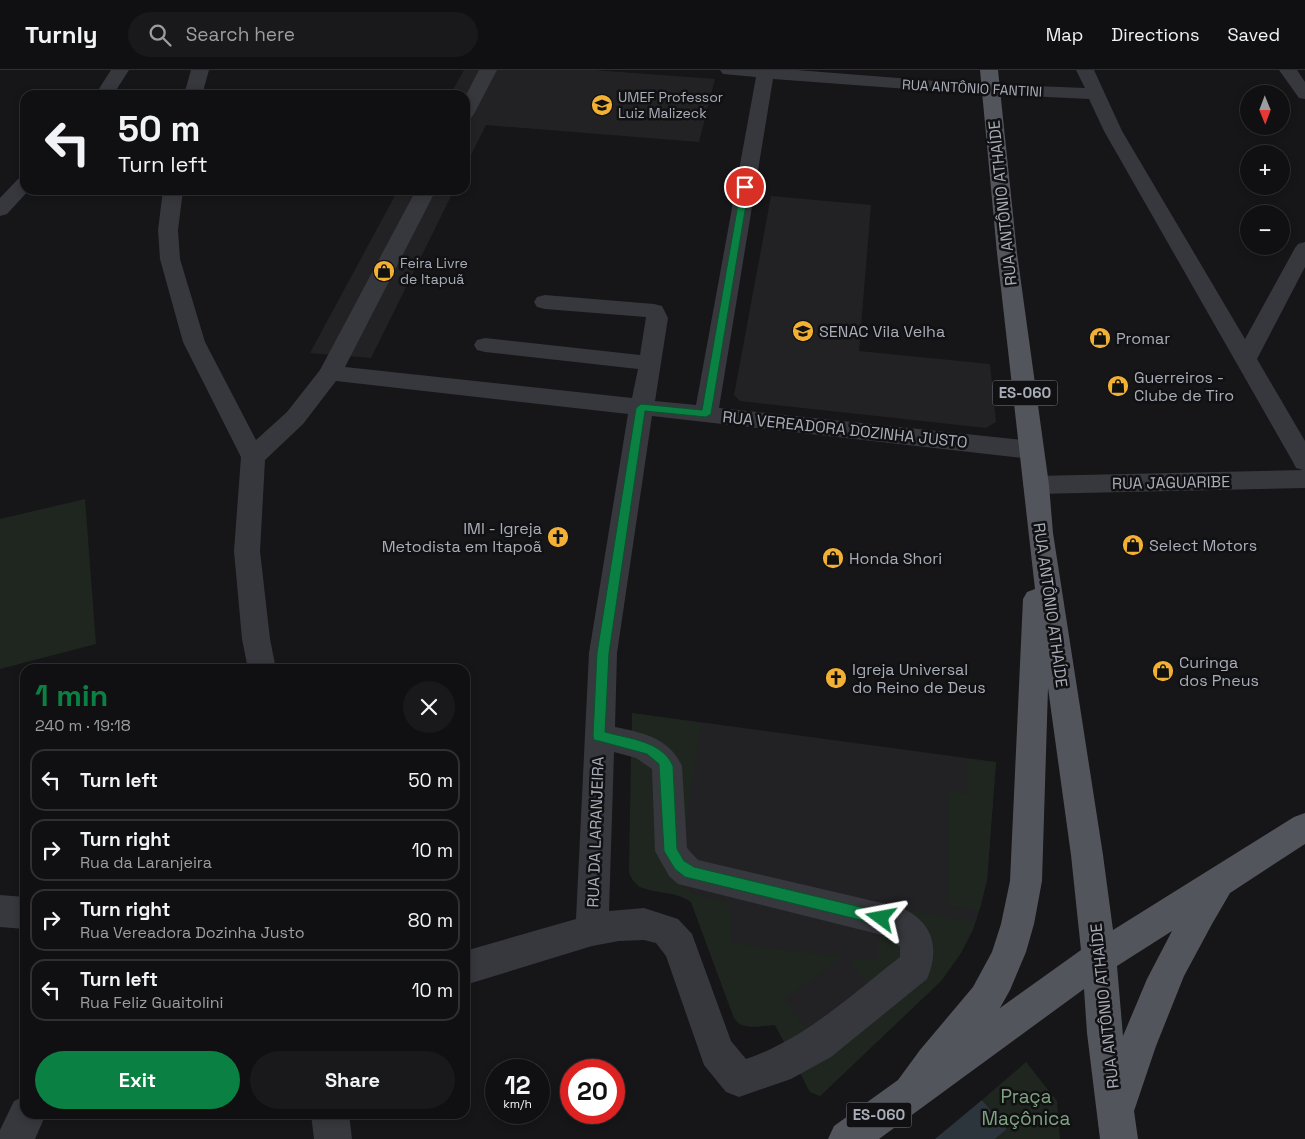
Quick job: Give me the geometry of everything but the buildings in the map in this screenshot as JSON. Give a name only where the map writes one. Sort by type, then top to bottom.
[{"type":"main road","name":"RUA ANTÔNIO ATHAÍDE","points":[[989,70],[1007,253],[1032,450],[1040,533],[1086,855],[1099,958],[1105,1033],[1118,1124]]},
{"type":"main road","points":[[912,1091],[940,1054],[968,1023],[991,990],[1008,955],[1020,918],[1026,881],[1040,533]]},
{"type":"main road","points":[[912,1091],[1099,958],[1305,827]]},
{"type":"main road","points":[[1118,1124],[1133,1055],[1152,1006],[1196,918],[1222,880]]},
{"type":"main road","name":"ES-060","points":[[847,1139],[912,1091]]},
{"type":"street","points":[[107,90],[120,70]]},
{"type":"street","points":[[195,90],[200,70]]},
{"type":"street","points":[[470,104],[488,70]]},
{"type":"street","name":"RUA ANTÔNIO FANTINI","points":[[729,70],[990,90],[1095,94]]},
{"type":"street","points":[[1085,70],[1113,131],[1305,462]]},
{"type":"street","points":[[1288,70],[1305,94]]},
{"type":"street","points":[[706,414],[765,73]]},
{"type":"street","points":[[0,210],[20,188]]},
{"type":"street","points":[[172,195],[168,230],[170,259],[194,342],[253,457],[247,551],[261,664]]},
{"type":"street","points":[[253,457],[295,418],[330,373],[423,195]]},
{"type":"street","points":[[1245,359],[1305,248]]},
{"type":"street","name":"RUA DA LARANJEIRA","points":[[545,302],[654,311],[657,318],[603,653],[592,930]]},
{"type":"street","points":[[485,345],[650,364]]},
{"type":"street","name":"RUA VEREADORA DOZINHA JUSTO","points":[[330,373],[1032,450]]},
{"type":"street","name":"RUA JAGUARIBE","points":[[1036,485],[1305,479]]},
{"type":"street","name":"RUA DA LARANJEIRA","points":[[470,967],[592,930],[619,925],[644,924],[666,930],[680,946],[717,1052],[738,1079],[778,1066],[812,1048],[915,967],[918,959],[918,949],[915,938],[899,923],[690,873],[680,865],[671,851],[667,766],[664,760],[650,750],[599,736]]},
{"type":"street","points":[[0,911],[20,913]]},
{"type":"street","points":[[15,1139],[24,1119]]},
{"type":"street","points":[[331,1119],[333,1139]]},
{"type":"shaded area","name":"UMEF Professor Luiz Malizeck","points":[[464,70],[593,70],[715,79],[699,142],[486,125],[470,157],[470,90],[453,90]]},
{"type":"shaded area","name":"Feira Livre de Itapuã","points":[[395,195],[452,195],[371,358],[310,353]]},
{"type":"shaded area","name":"SENAC Vila Velha","points":[[771,196],[871,205],[859,351],[990,364],[996,422],[986,428],[740,401],[734,395]]},
{"type":"shaded area","points":[[632,713],[996,762],[987,880],[973,930],[961,953],[941,981],[820,1096],[810,1092],[775,1025],[745,1026],[739,1024],[734,1018],[691,902],[679,895],[639,887],[631,877]]},
{"type":"shaded area","points":[[982,1100],[1007,1129],[995,1139],[935,1139]]},
{"type":"green space","points":[[85,499],[96,644],[0,669],[0,519]]},
{"type":"green space","points":[[632,713],[701,723],[682,851],[675,756],[662,743],[632,734]]},
{"type":"green space","points":[[631,755],[653,762],[675,881],[701,897],[730,901],[732,943],[843,957],[784,999],[806,1028],[786,1045],[775,1025],[747,1026],[734,1018],[691,902],[675,895],[639,886],[633,880],[629,872]]},
{"type":"green space","points":[[968,759],[996,762],[987,880],[979,911],[947,905],[948,791],[968,794]]},
{"type":"green space","points":[[907,910],[975,922],[961,953],[941,981],[820,1096],[810,1092],[797,1067],[924,976],[917,918]]},
{"type":"green space","points":[[879,930],[893,932],[907,955],[871,984],[865,981],[848,958],[879,961]]},
{"type":"green space","name":"Praça Maçônica","points":[[1026,1062],[1057,1101],[1060,1139],[995,1139],[1007,1129],[982,1100]]},
{"type":"place","name":"UMEF Professor Luiz Malizeck","points":[[602,105]]},
{"type":"place","name":"Feira Livre de Itapuã","points":[[384,271]]},
{"type":"place","name":"SENAC Vila Velha","points":[[803,331]]},
{"type":"place","name":"Promar","points":[[1100,338]]},
{"type":"place","name":"Guerreiros - Clube de Tiro","points":[[1118,386]]},
{"type":"place","name":"IMI - Igreja Metodista em Itapoã","points":[[558,537]]},
{"type":"place","name":"Select Motors","points":[[1133,545]]},
{"type":"place","name":"Honda Shori","points":[[833,558]]},
{"type":"place","name":"Curinga dos Pneus","points":[[1163,671]]},
{"type":"place","name":"Igreja Universal do Reino de Deus","points":[[836,678]]},
{"type":"route","points":[[745,187],[706,414],[641,408],[603,653],[599,736],[650,750],[664,760],[667,766],[671,851],[680,865],[690,873],[881,918]]}]
